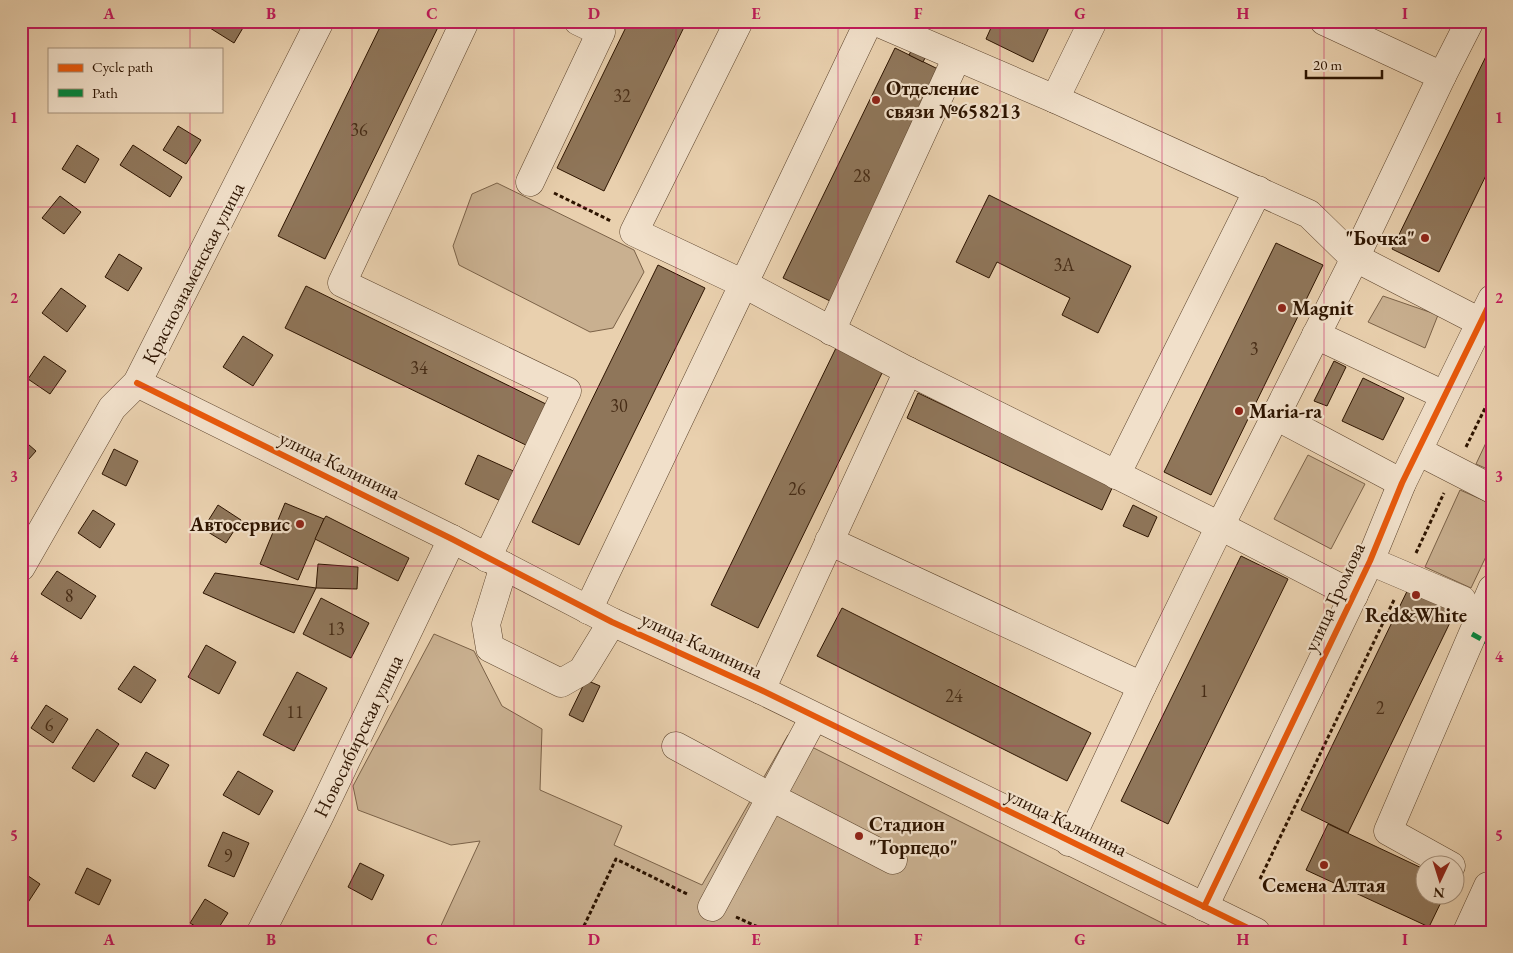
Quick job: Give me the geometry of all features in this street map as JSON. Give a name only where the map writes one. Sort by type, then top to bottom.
[{"type":"street","name":"Краснознаменская улица","points":[[21,567],[112,408],[137,383],[320,21]]},
{"type":"street","points":[[465,21],[342,283],[567,391],[496,562],[486,624],[490,648],[561,683],[582,671],[612,622]]},
{"type":"street","points":[[739,21],[634,232],[744,284],[908,371],[1220,526],[1354,595]]},
{"type":"street","points":[[588,610],[869,21]]},
{"type":"street","points":[[874,21],[1055,99],[1310,214],[1355,258],[1486,310]]},
{"type":"street","points":[[1055,99],[1093,21]]},
{"type":"street","points":[[1324,21],[1442,76]]},
{"type":"street","points":[[1069,842],[1220,526],[1355,258],[1470,21]]},
{"type":"street","points":[[530,182],[594,25]]},
{"type":"street","points":[[831,331],[957,57]]},
{"type":"street","points":[[1116,475],[1258,190]]},
{"type":"street","name":"улица Громова","points":[[1204,907],[1354,595],[1402,483],[1486,310]]},
{"type":"street","points":[[1316,335],[1444,395]]},
{"type":"street","points":[[761,690],[908,371]]},
{"type":"street","name":"улица Калинина","points":[[137,383],[452,539],[612,622],[761,690],[1256,932]]},
{"type":"street","points":[[1276,416],[1402,483]]},
{"type":"street","points":[[1418,451],[1492,489]]},
{"type":"street","name":"Новосибирская улица","points":[[261,932],[323,808],[452,539]]},
{"type":"street","points":[[829,541],[1142,686]]},
{"type":"street","points":[[1370,561],[1462,600]]},
{"type":"street","points":[[1433,856],[1388,831],[1492,589]]},
{"type":"street","points":[[712,907],[814,717]]},
{"type":"street","points":[[676,746],[893,860]]},
{"type":"street","points":[[1466,874],[1490,887],[1467,932]]},
{"type":"path","points":[[530,182],[634,232]]},
{"type":"path","points":[[1260,879],[1492,394]]},
{"type":"path","points":[[581,932],[616,859],[712,907],[769,932]]},
{"type":"path","points":[[1054,932],[1067,930],[1072,932]]},
{"type":"shaded area","points":[[497,183],[634,250],[644,272],[613,328],[590,332],[459,265],[453,246],[472,194]]},
{"type":"shaded area","points":[[1383,296],[1438,315],[1425,348],[1368,322]]},
{"type":"shaded area","points":[[1492,430],[1492,471],[1476,464]]},
{"type":"shaded area","points":[[1308,455],[1365,484],[1331,549],[1274,519]]},
{"type":"shaded area","points":[[1460,490],[1492,504],[1492,544],[1471,588],[1425,567]]},
{"type":"shaded area","name":"Стадион \"Торпедо\"","points":[[434,634],[474,651],[502,706],[542,729],[540,790],[622,826],[614,845],[702,885],[788,735],[1180,932],[438,932],[480,841],[451,845],[358,810],[353,786]]},
{"type":"building","points":[[214,21],[247,21],[234,43],[210,28]]},
{"type":"building","points":[[383,21],[441,21],[325,259],[278,236]]},
{"type":"building","points":[[629,21],[687,21],[604,191],[557,168]]},
{"type":"building","points":[[994,21],[1052,21],[1033,62],[986,39]]},
{"type":"building","points":[[1492,44],[1492,163],[1439,272],[1392,249]]},
{"type":"building","points":[[895,48],[942,71],[830,301],[783,278]]},
{"type":"building","points":[[912,49],[926,56],[923,62],[909,55]]},
{"type":"building","points":[[178,126],[201,140],[186,164],[163,150]]},
{"type":"building","points":[[77,145],[99,159],[85,183],[62,169]]},
{"type":"building","points":[[133,145],[182,177],[170,197],[120,165]]},
{"type":"building","points":[[989,195],[1131,266],[1098,333],[1062,315],[1070,298],[997,262],[989,278],[956,262]]},
{"type":"building","points":[[60,196],[81,212],[64,234],[42,218]]},
{"type":"building","points":[[1276,243],[1323,265],[1211,495],[1164,472]]},
{"type":"building","points":[[119,254],[142,268],[128,291],[105,277]]},
{"type":"building","points":[[658,265],[705,288],[579,545],[532,522]]},
{"type":"building","points":[[306,286],[552,407],[532,448],[285,328]]},
{"type":"building","points":[[61,288],[86,306],[67,332],[42,313]]},
{"type":"building","points":[[243,336],[273,355],[253,386],[223,367]]},
{"type":"building","points":[[836,348],[883,371],[758,628],[711,605]]},
{"type":"building","points":[[44,356],[66,371],[50,394],[28,379]]},
{"type":"building","points":[[1334,361],[1346,367],[1327,406],[1314,401]]},
{"type":"building","points":[[1363,378],[1404,398],[1383,440],[1342,421]]},
{"type":"building","points":[[918,393],[1113,486],[1102,510],[907,418]]},
{"type":"building","points":[[21,438],[36,451],[21,468]]},
{"type":"building","points":[[114,449],[138,461],[126,486],[102,474]]},
{"type":"building","points":[[478,455],[518,473],[505,503],[465,484]]},
{"type":"building","points":[[285,503],[324,519],[298,580],[260,564]]},
{"type":"building","points":[[218,505],[241,520],[226,543],[203,529]]},
{"type":"building","points":[[1133,505],[1157,517],[1148,537],[1123,526]]},
{"type":"building","points":[[93,510],[115,524],[100,548],[78,533]]},
{"type":"building","points":[[326,516],[409,558],[398,581],[315,539]]},
{"type":"building","points":[[1241,556],[1288,579],[1168,824],[1121,801]]},
{"type":"building","points":[[318,564],[358,567],[357,589],[316,588]]},
{"type":"building","points":[[57,571],[96,596],[81,619],[41,594]]},
{"type":"building","points":[[215,573],[316,588],[294,633],[203,593]]},
{"type":"building","points":[[1412,581],[1459,604],[1348,833],[1301,810]]},
{"type":"building","points":[[321,598],[369,623],[351,658],[303,634]]},
{"type":"building","points":[[842,608],[1091,733],[1067,781],[817,656]]},
{"type":"building","points":[[206,645],[236,662],[219,694],[188,677]]},
{"type":"building","points":[[134,666],[156,680],[141,703],[118,689]]},
{"type":"building","points":[[297,672],[327,688],[294,751],[263,735]]},
{"type":"building","points":[[586,680],[600,686],[583,722],[569,715]]},
{"type":"building","points":[[46,705],[68,719],[53,743],[31,728]]},
{"type":"building","points":[[97,729],[119,744],[94,782],[72,768]]},
{"type":"building","points":[[146,752],[169,765],[155,789],[132,776]]},
{"type":"building","points":[[238,771],[273,791],[259,815],[223,795]]},
{"type":"building","points":[[1328,824],[1416,865],[1416,906],[1439,906],[1429,927],[1306,870]]},
{"type":"building","points":[[223,832],[249,843],[234,877],[208,866]]},
{"type":"building","points":[[360,863],[384,875],[372,900],[348,887]]},
{"type":"building","points":[[87,868],[111,880],[99,905],[75,893]]},
{"type":"building","points":[[21,871],[40,884],[25,907],[21,904]]},
{"type":"building","points":[[205,899],[228,913],[216,932],[205,932],[190,923]]},
{"type":"building","points":[[1492,906],[1492,932],[1479,932]]},
{"type":"marked path","points":[[1472,634],[1492,645]]},
{"type":"cycle path","points":[[1204,907],[1370,561],[1402,483],[1492,299]]},
{"type":"cycle path","points":[[137,383],[452,539],[612,622],[761,690],[1256,932]]},
{"type":"place","name":"Отделение связи №658213","points":[[876,100]]},
{"type":"place","name":"\"Бочка\"","points":[[1425,238]]},
{"type":"place","name":"Magnit","points":[[1282,308]]},
{"type":"place","name":"Maria-ra","points":[[1239,411]]},
{"type":"place","name":"Автосервис","points":[[300,524]]},
{"type":"place","name":"Red&White","points":[[1416,595]]},
{"type":"place","name":"Стадион \"Торпедо\"","points":[[859,836]]},
{"type":"place","name":"Семена Алтая","points":[[1324,865]]}]
